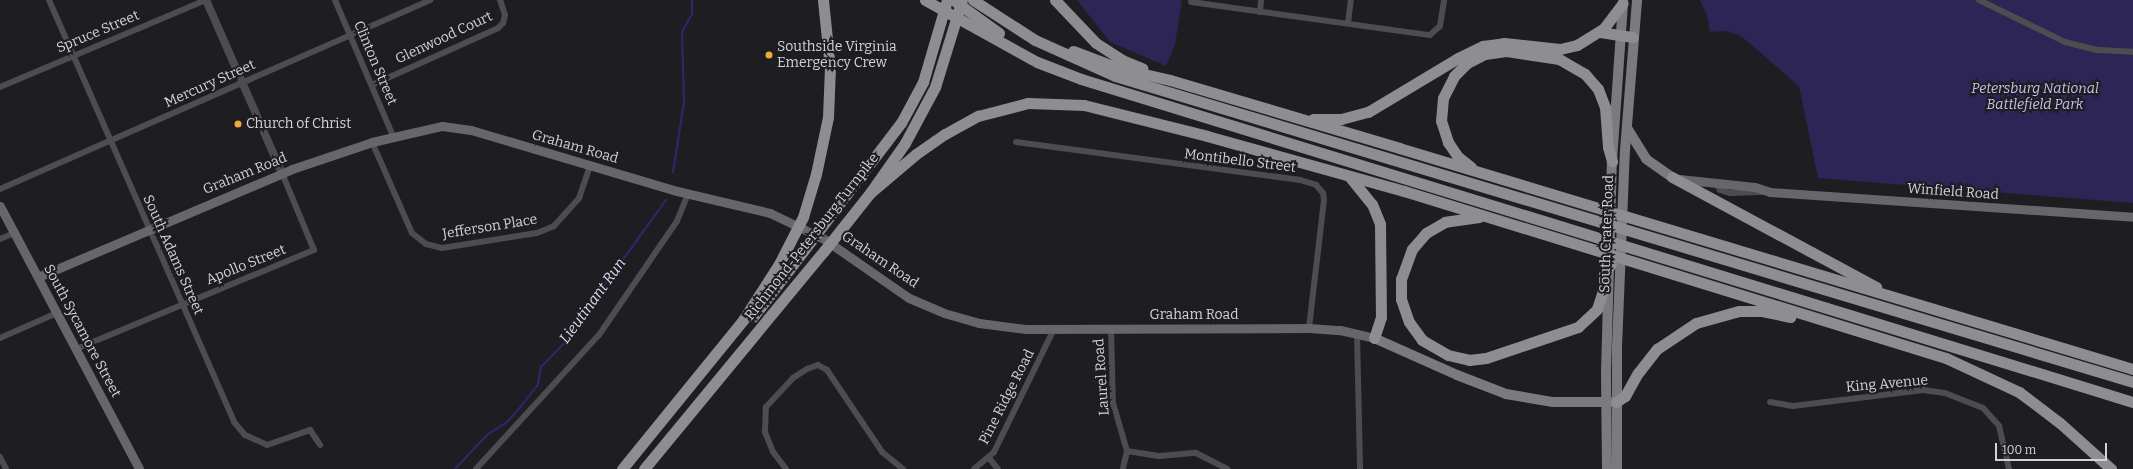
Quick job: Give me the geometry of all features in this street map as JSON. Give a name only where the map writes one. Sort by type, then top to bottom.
[{"type":"highway","name":"Richmond-Petersburg Turnpike","points":[[622,469],[721,348],[764,289],[794,236],[803,216],[822,149],[828,109],[829,40],[823,0]]},
{"type":"highway","points":[[925,0],[1037,62],[1081,79],[1161,105],[2133,402]]},
{"type":"highway","points":[[721,348],[749,323],[822,226],[882,151],[916,98],[931,60],[947,0]]},
{"type":"highway","points":[[954,0],[970,14],[1024,49],[1081,79]]},
{"type":"highway","name":"Richmond-Petersburg Turnpike","points":[[644,469],[824,251],[870,192],[924,109],[945,61],[962,0]]},
{"type":"highway","points":[[1055,0],[1086,33],[1110,53],[1170,80]]},
{"type":"highway","points":[[1294,118],[1341,119],[1368,112],[1458,58],[1484,46],[1504,43],[1560,49],[1576,45],[1600,32],[1623,2]]},
{"type":"highway","points":[[977,3],[1003,21],[1058,52],[1115,76],[2133,382]]},
{"type":"highway","points":[[1003,21],[1023,26],[1060,45],[1118,68],[1170,80],[2133,369]]},
{"type":"highway","points":[[1600,32],[1634,37]]},
{"type":"highway","points":[[1486,174],[1464,162],[1453,151],[1444,131],[1441,110],[1449,85],[1460,68],[1474,59],[1496,51],[1552,57],[1570,64],[1585,74],[1598,89],[1605,107],[1608,147],[1612,161]]},
{"type":"highway","points":[[870,192],[916,154],[962,124],[991,111],[1034,103],[1084,105],[1348,175],[1487,216],[1946,358],[2000,381],[2034,402],[2111,469]]},
{"type":"highway","points":[[1161,105],[1299,162]]},
{"type":"highway","points":[[1348,175],[1372,204],[1380,224],[1381,317],[1374,338]]},
{"type":"highway","points":[[1672,177],[1896,298]]},
{"type":"highway","points":[[1487,216],[1457,219],[1435,227],[1417,242],[1403,268],[1401,278],[1401,299],[1409,322],[1422,340],[1448,355],[1469,360],[1486,358],[1578,327],[1597,309],[1604,288],[1604,274],[1611,264]]},
{"type":"highway","points":[[1611,402],[1625,396],[1638,372],[1657,349],[1682,330],[1711,317],[1739,311],[1762,311],[1848,328]]},
{"type":"main road","name":"South Crater Road","points":[[1607,469],[1626,127],[1637,0]]},
{"type":"main road","name":"South Crater Road","points":[[1617,469],[1611,402],[1612,161],[1623,2]]},
{"type":"main road","name":"Graham Road","points":[[38,277],[282,173],[393,136],[430,127],[454,126],[688,194],[747,206],[792,222],[852,257],[909,298],[944,314],[1002,327],[1054,329],[1309,328],[1357,334],[1374,338],[1457,375],[1506,394],[1554,402],[1611,402]]},
{"type":"main road","name":"Winfield Road","points":[[1626,127],[1646,159],[1672,177],[1716,184],[1755,187],[1770,192],[2133,217]]},
{"type":"main road","name":"South Sycamore Street","points":[[0,206],[139,469]]},
{"type":"street","name":"South Adams Street","points":[[49,0],[181,304],[239,429],[252,439],[267,445],[310,430],[320,445]]},
{"type":"street","name":"Spruce Street","points":[[0,87],[206,0]]},
{"type":"street","points":[[206,0],[282,173]]},
{"type":"street","name":"Clinton Street","points":[[335,0],[393,136]]},
{"type":"street","name":"Mercury Street","points":[[0,188],[430,0]]},
{"type":"street","name":"Glenwood Court","points":[[372,85],[494,30],[504,23],[505,11],[500,0]]},
{"type":"street","points":[[1260,12],[1261,0]]},
{"type":"street","points":[[1348,23],[1351,0]]},
{"type":"street","points":[[1979,0],[2065,42],[2098,50],[2133,52]]},
{"type":"street","points":[[1191,2],[1430,35],[1440,26],[1444,1]]},
{"type":"street","name":"Jefferson Place","points":[[372,142],[410,230],[426,244],[442,248],[537,233],[550,228],[562,220],[578,198],[590,166]]},
{"type":"street","name":"Montibello Street","points":[[1016,142],[1286,178],[1316,185],[1324,200],[1309,328]]},
{"type":"street","name":"Apollo Street","points":[[76,349],[181,304],[314,250],[282,173]]},
{"type":"street","points":[[476,469],[530,414],[599,335],[677,221],[688,194]]},
{"type":"street","points":[[0,239],[14,232]]},
{"type":"street","points":[[0,338],[57,313]]},
{"type":"street","name":"Pine Ridge Road","points":[[974,469],[989,458],[1014,413],[1054,329]]},
{"type":"street","name":"Laurel Road","points":[[1111,329],[1113,403],[1127,451],[1123,469]]},
{"type":"street","points":[[1357,334],[1360,469]]},
{"type":"street","points":[[786,469],[773,452],[765,432],[766,407],[781,389],[807,369],[818,365],[830,375],[875,444],[903,469]]},
{"type":"street","name":"King Avenue","points":[[1770,402],[1793,406],[1924,390],[1945,394],[1983,408],[1999,426],[2009,469]]},
{"type":"street","points":[[1127,451],[1159,456],[1196,453],[1227,469]]},
{"type":"street","points":[[0,457],[6,469]]},
{"type":"street","points":[[989,458],[998,469]]},
{"type":"green space","points":[[1077,0],[1182,0],[1175,45],[1166,66],[1110,42]]},
{"type":"green space","name":"Petersburg National Battlefield Park","points":[[1700,0],[2133,0],[2133,203],[1818,178],[1799,86],[1741,36],[1726,31],[1710,32],[1707,15]]},
{"type":"waterway","name":"Lieutinant Run","points":[[673,172],[684,102],[682,32],[692,14],[692,0]]},
{"type":"waterway","name":"Lieutinant Run","points":[[455,469],[487,435],[507,422],[518,410],[538,384],[541,367],[573,334],[601,290],[666,200]]},
{"type":"place","name":"Southside Virginia Emergency Crew","points":[[769,55]]},
{"type":"place","name":"Church of Christ","points":[[238,124]]}]
